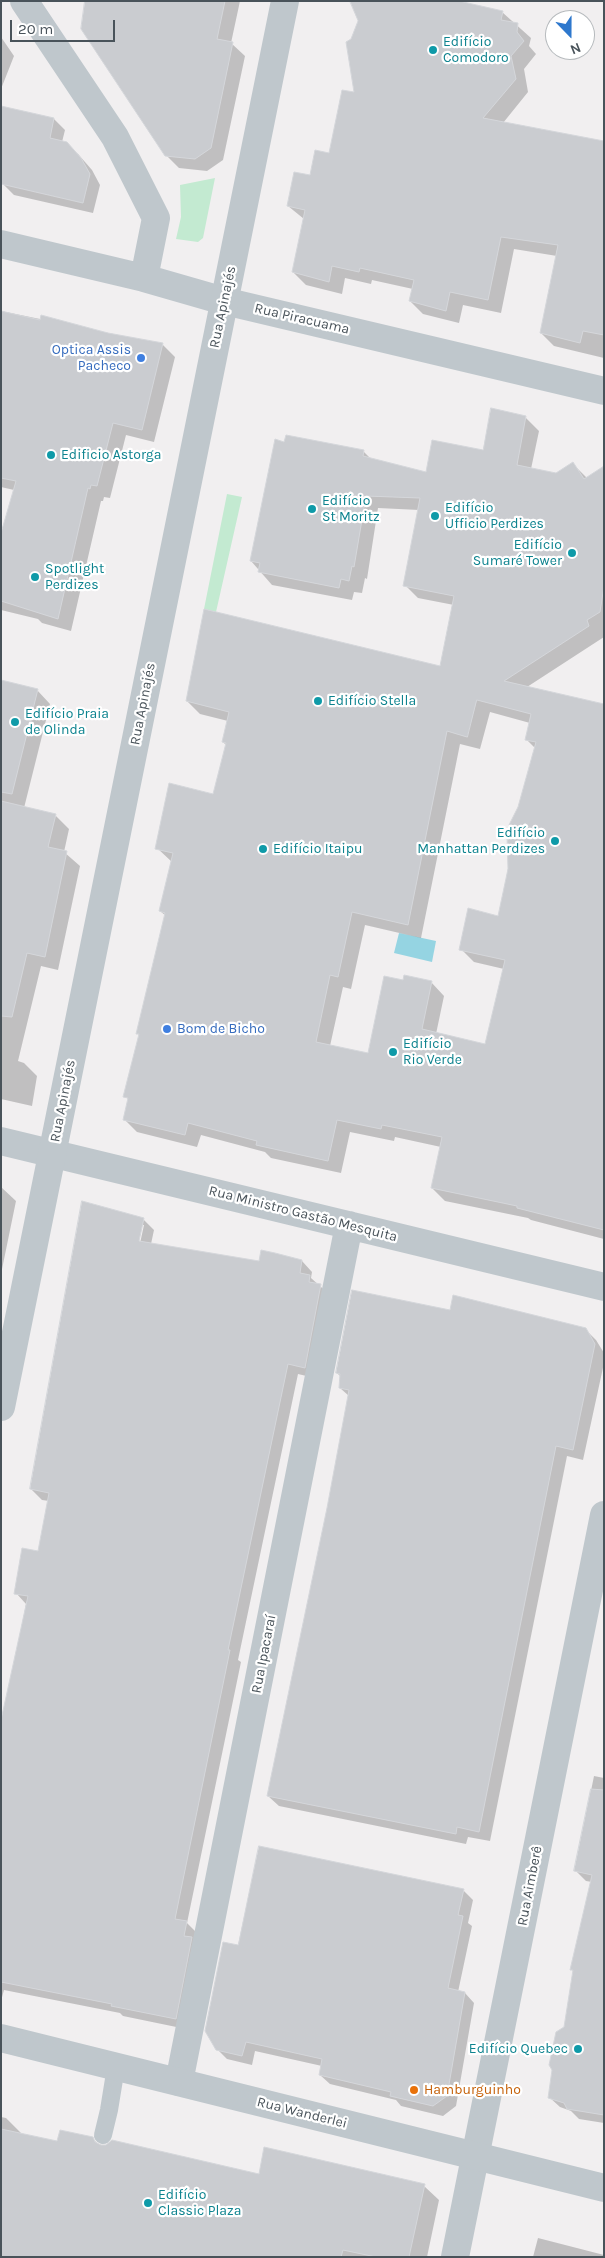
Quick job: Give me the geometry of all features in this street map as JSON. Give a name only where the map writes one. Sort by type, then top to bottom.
[{"type":"street","points":[[24,1],[115,137],[156,218],[144,278]]},
{"type":"street","name":"Rua Apinajés","points":[[1,1407],[286,1]]},
{"type":"street","name":"Rua Piracuama","points":[[1,244],[144,278],[224,301],[604,391]]},
{"type":"street","name":"Rua Ministro Gastão Mesquita","points":[[1,1141],[604,1287]]},
{"type":"street","name":"Rua Ipacaraí","points":[[179,2082],[349,1225]]},
{"type":"street","name":"Rua Aimberê","points":[[455,2257],[604,1515]]},
{"type":"street","name":"Rua Wanderlei","points":[[1,2038],[604,2188]]},
{"type":"lane","points":[[103,2135],[116,2066]]},
{"type":"green space","points":[[215,178],[203,238],[198,242],[176,239],[181,217],[180,185]]},
{"type":"green space","points":[[227,494],[242,497],[216,612],[204,609]]},
{"type":"water","points":[[399,933],[436,941],[432,962],[394,953]]},
{"type":"building","points":[[85,1],[225,1],[217,39],[233,42],[211,148],[195,159],[165,156],[81,29]]},
{"type":"building","points":[[350,1],[459,1],[503,11],[501,20],[518,23],[517,32],[524,41],[511,56],[516,79],[483,118],[604,141],[604,335],[583,331],[580,343],[540,333],[558,245],[501,237],[488,300],[450,292],[446,311],[409,301],[414,280],[360,268],[359,272],[332,266],[329,282],[292,272],[305,210],[287,206],[294,172],[310,175],[315,150],[329,153],[342,90],[354,92],[346,42],[351,39],[358,21]]},
{"type":"building","points":[[1,106],[54,118],[50,138],[67,142],[81,158],[90,174],[83,203],[1,184]]},
{"type":"building","points":[[1,311],[40,320],[41,315],[108,333],[163,343],[142,430],[113,423],[97,486],[91,485],[90,489],[88,488],[58,619],[1,601],[1,533],[16,481],[1,478]]},
{"type":"building","points":[[491,408],[526,416],[517,465],[556,473],[573,462],[584,479],[604,466],[604,586],[600,612],[587,620],[589,626],[504,681],[604,704],[604,1230],[517,1208],[517,1206],[431,1188],[442,1137],[382,1125],[381,1129],[337,1120],[328,1161],[256,1145],[257,1141],[188,1123],[185,1135],[123,1120],[128,1098],[123,1097],[139,1034],[136,1034],[165,913],[159,911],[173,853],[155,849],[169,783],[213,794],[226,743],[222,742],[229,712],[186,701],[204,609],[440,666],[454,596],[403,586],[420,498],[366,496],[354,567],[352,566],[349,581],[341,579],[339,588],[258,572],[260,563],[250,561],[275,439],[284,442],[286,435],[364,450],[363,456],[426,472],[432,440],[483,450]],"holes":[[[477,700],[531,714],[525,740],[536,742],[518,807],[509,825],[507,836],[508,869],[498,916],[468,908],[459,950],[505,960],[485,1044],[422,1029],[432,981],[404,975],[403,980],[384,976],[368,1053],[316,1042],[330,975],[338,977],[352,912],[408,925],[447,731],[467,737]]]},
{"type":"building","name":"Edifício Praia de Olinda","points":[[1,680],[38,689],[12,794],[1,792]]},
{"type":"building","points":[[1,801],[56,814],[48,847],[67,851],[45,957],[27,953],[12,1017],[1,1016]]},
{"type":"building","points":[[82,1201],[144,1218],[139,1241],[259,1261],[261,1250],[275,1253],[302,1260],[300,1273],[310,1275],[309,1282],[321,1284],[305,1368],[288,1364],[228,1650],[230,1650],[175,1919],[187,1921],[184,1936],[192,1937],[176,2019],[1,1982],[1,1720],[28,1596],[14,1594],[22,1548],[38,1551],[49,1493],[30,1489]]},
{"type":"building","points":[[352,1290],[450,1310],[453,1295],[586,1328],[595,1344],[573,1450],[556,1446],[479,1832],[457,1827],[456,1834],[267,1796],[327,1508],[349,1390],[339,1388],[340,1374],[336,1373]]},
{"type":"building","points":[[591,1789],[604,1790],[604,2115],[567,2109],[564,2103],[548,2098],[552,2070],[549,2065],[556,2032],[564,2027],[573,1970],[570,1970],[592,1875],[574,1871]]},
{"type":"building","points":[[259,1846],[464,1889],[458,1915],[463,1916],[448,1988],[465,1992],[447,2096],[433,2106],[390,2096],[391,2092],[319,2075],[322,2059],[246,2042],[242,2056],[216,2050],[205,2031],[223,1942],[238,1945]]},
{"type":"building","points":[[1,2129],[57,2141],[60,2130],[93,2137],[95,2142],[101,2145],[106,2145],[112,2140],[259,2174],[264,2147],[425,2184],[409,2257],[376,2257],[343,2250],[341,2257],[1,2257]]},
{"type":"place","name":"Edifício Comodoro","points":[[433,50]]},
{"type":"place","name":"Optica Assis Pacheco","points":[[141,358]]},
{"type":"place","name":"Edificio Astorga","points":[[51,455]]},
{"type":"place","name":"Edifício St Moritz","points":[[312,509]]},
{"type":"place","name":"Edifício Ufficio Perdizes","points":[[435,516]]},
{"type":"place","name":"Edifício Sumaré Tower","points":[[572,553]]},
{"type":"place","name":"Spotlight Perdizes","points":[[35,577]]},
{"type":"place","name":"Edifício Stella","points":[[318,701]]},
{"type":"place","name":"Edifício Praia de Olinda","points":[[15,722]]},
{"type":"place","name":"Edifício Manhattan Perdizes","points":[[555,841]]},
{"type":"place","name":"Edifício Itaipu","points":[[263,849]]},
{"type":"place","name":"Bom de Bicho","points":[[167,1029]]},
{"type":"place","name":"Edifício Rio Verde","points":[[393,1052]]},
{"type":"place","name":"Edifício Quebec","points":[[578,2049]]},
{"type":"place","name":"Hamburguinho","points":[[414,2090]]},
{"type":"place","name":"Edifício Classic Plaza","points":[[148,2203]]}]
